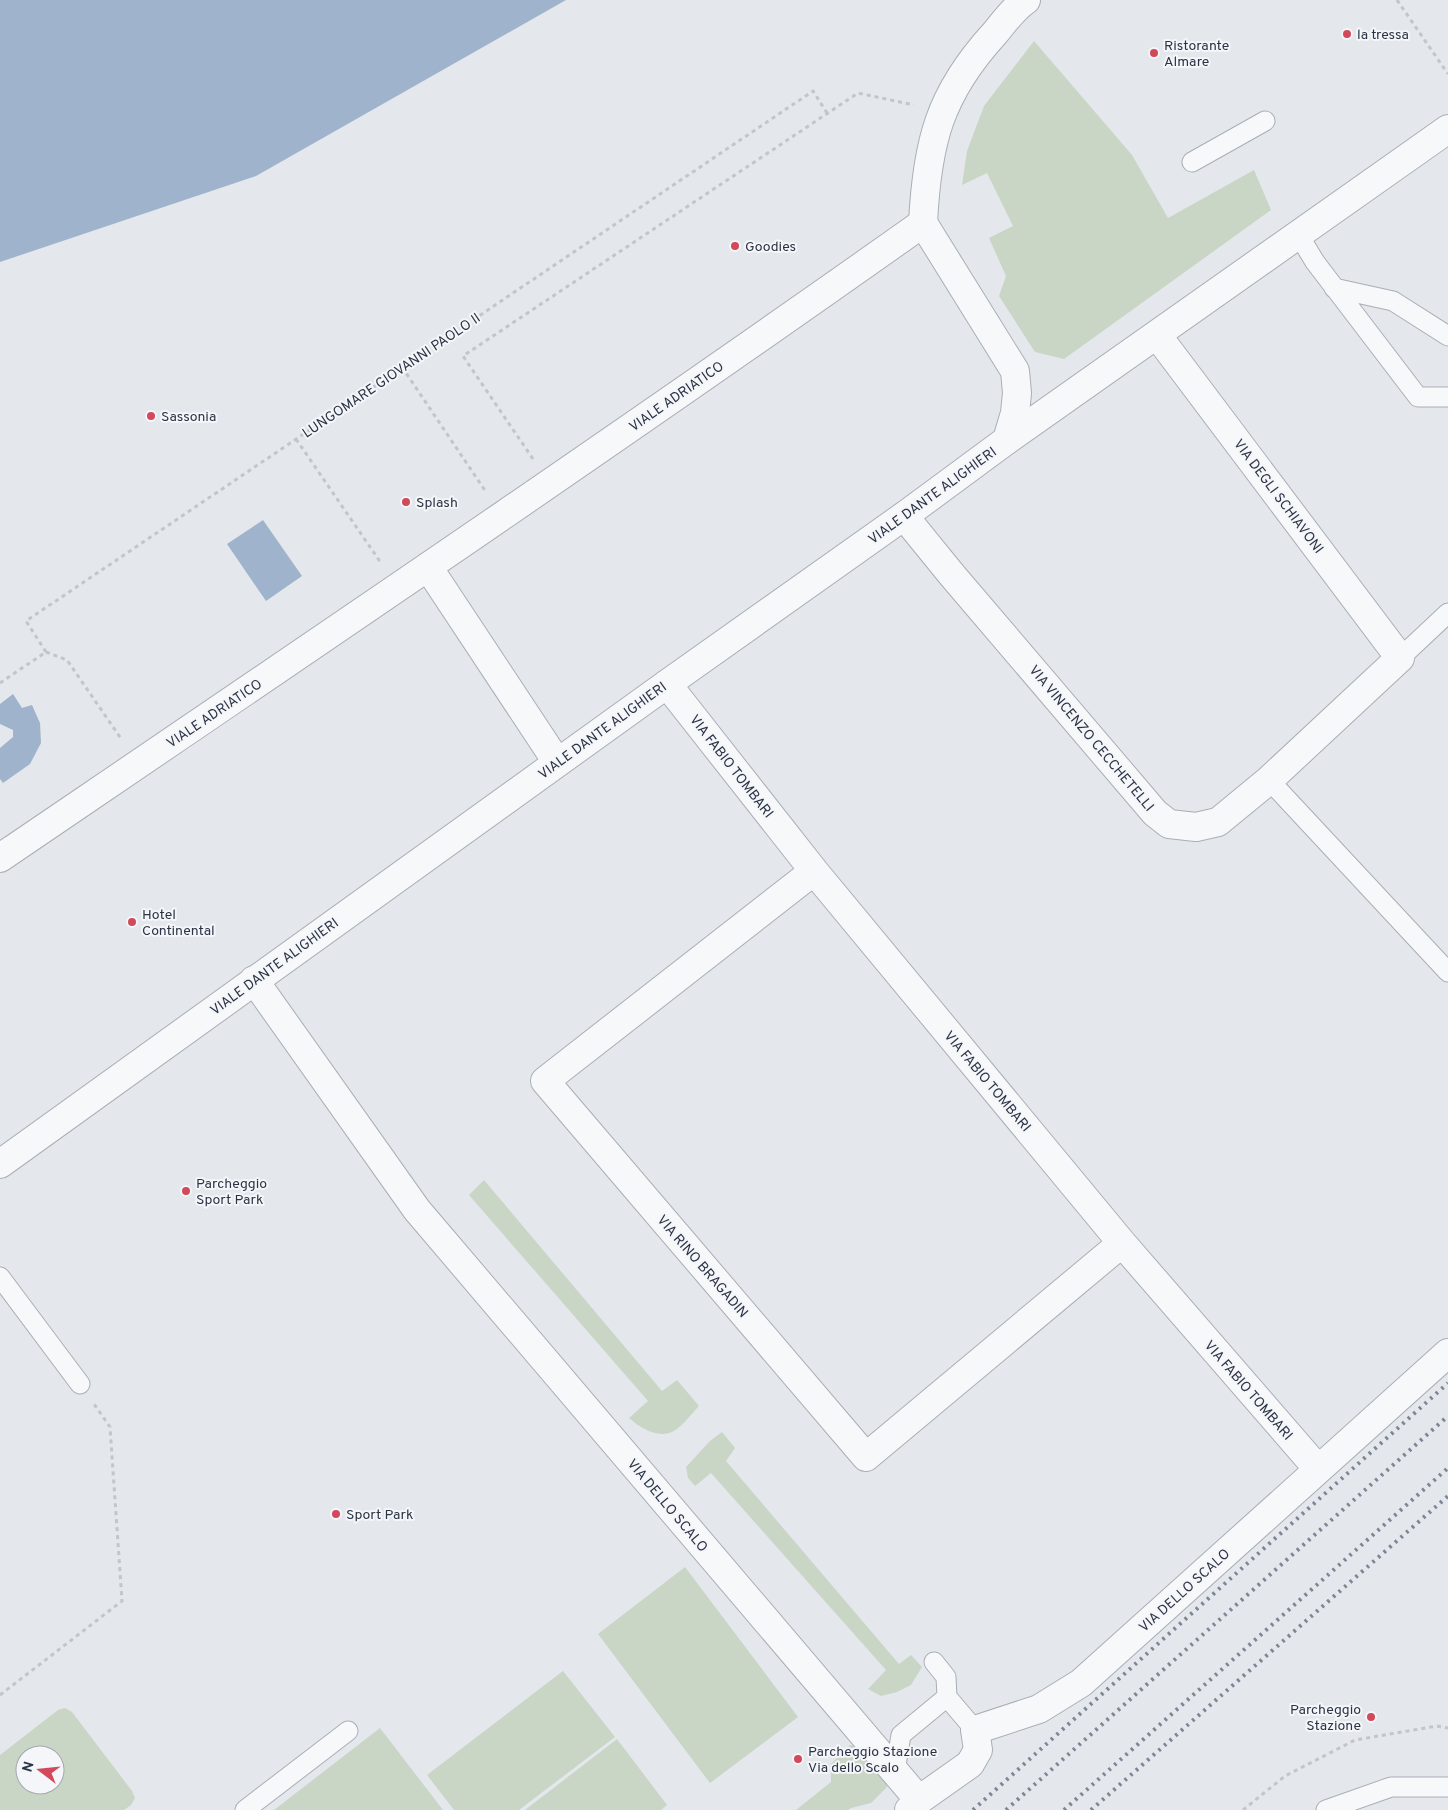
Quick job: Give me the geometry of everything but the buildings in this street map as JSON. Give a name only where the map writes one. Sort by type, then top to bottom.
[{"type":"street","points":[[923,223],[926,180],[932,143],[956,83],[975,55],[1026,0]]},
{"type":"street","points":[[1007,440],[1448,129]]},
{"type":"street","name":"VIALE DANTE ALIGHIERI","points":[[0,1164],[558,762],[904,516],[1007,440],[1015,413],[1017,393],[1015,371],[923,223]]},
{"type":"street","name":"VIALE ADRIATICO","points":[[0,858],[663,406],[923,223]]},
{"type":"street","name":"VIA DEGLI SCHIAVONI","points":[[1157,335],[1400,658]]},
{"type":"street","name":"VIA VINCENZO CECCHETELLI","points":[[904,516],[1155,813],[1169,824],[1196,828],[1218,822],[1270,780],[1400,658]]},
{"type":"street","points":[[428,567],[558,762]]},
{"type":"street","name":"VIA FABIO TOMBARI","points":[[667,684],[814,871],[1122,1243],[1318,1469]]},
{"type":"street","name":"VIA RINO BRAGADIN","points":[[814,871],[545,1081],[866,1457],[1122,1243]]},
{"type":"street","name":"VIA DELLO SCALO","points":[[254,980],[417,1210],[895,1771],[914,1805],[970,1764],[978,1750],[975,1730],[1040,1710],[1081,1683],[1448,1353]]},
{"type":"lane","points":[[1192,162],[1266,121]]},
{"type":"lane","points":[[1298,234],[1334,288],[1418,397],[1448,397]]},
{"type":"lane","points":[[1334,288],[1393,301],[1448,336]]},
{"type":"lane","points":[[1400,658],[1448,613]]},
{"type":"lane","points":[[1270,780],[1448,972]]},
{"type":"lane","points":[[0,1277],[80,1384]]},
{"type":"lane","points":[[934,1662],[946,1677],[947,1696],[975,1730]]},
{"type":"lane","points":[[895,1771],[901,1735],[947,1696]]},
{"type":"lane","points":[[245,1810],[348,1731]]},
{"type":"lane","points":[[1326,1810],[1391,1787],[1448,1787]]},
{"type":"path","points":[[1397,0],[1448,74]]},
{"type":"path","name":"LUNGOMARE GIOVANNI PAOLO II","points":[[46,652],[26,621],[813,91],[827,113]]},
{"type":"path","points":[[533,459],[463,356],[858,92],[919,106]]},
{"type":"path","points":[[402,367],[501,516]]},
{"type":"path","points":[[296,439],[381,564]]},
{"type":"path","points":[[0,682],[46,652],[67,660],[122,740]]},
{"type":"path","points":[[0,1695],[122,1601],[110,1427],[80,1384]]},
{"type":"path","points":[[1243,1810],[1285,1776],[1355,1740],[1436,1726],[1448,1728]]},
{"type":"green space","points":[[1034,41],[1132,155],[1168,218],[1254,170],[1271,210],[1064,359],[1035,352],[999,296],[1006,276],[989,238],[1013,226],[987,173],[962,185],[967,151],[984,106]]},
{"type":"green space","points":[[484,1180],[662,1391],[677,1380],[699,1406],[677,1429],[673,1432],[658,1434],[642,1428],[629,1418],[648,1401],[469,1195]]},
{"type":"green space","points":[[722,1432],[735,1448],[726,1461],[899,1664],[911,1655],[922,1667],[911,1685],[897,1692],[881,1696],[868,1689],[886,1670],[711,1473],[695,1486],[688,1478],[686,1467],[710,1441]]},
{"type":"green space","points":[[685,1567],[798,1717],[710,1783],[598,1634]]},
{"type":"green space","points":[[563,1671],[615,1737],[519,1810],[454,1810],[427,1775]]},
{"type":"green space","points":[[65,1708],[72,1712],[132,1791],[135,1798],[131,1805],[124,1810],[0,1810],[0,1755],[58,1710]]},
{"type":"green space","points":[[380,1728],[443,1810],[274,1810]]},
{"type":"green space","points":[[617,1739],[667,1805],[661,1810],[525,1810]]},
{"type":"green space","points":[[850,1745],[865,1748],[886,1769],[887,1787],[871,1803],[848,1810],[796,1810],[831,1782],[831,1764]]},
{"type":"water","points":[[0,0],[566,0],[256,176],[0,262]]},
{"type":"water","points":[[263,520],[302,576],[266,601],[227,544]]},
{"type":"water","points":[[13,694],[22,708],[32,705],[40,723],[41,743],[30,764],[3,783],[0,779],[0,748],[13,737],[13,730],[0,724],[0,704]]},
{"type":"railway","points":[[973,1810],[1448,1383]]},
{"type":"railway","points":[[1006,1810],[1448,1416]]},
{"type":"railway","points":[[1064,1810],[1448,1468]]},
{"type":"railway","points":[[1091,1810],[1448,1496]]},
{"type":"place","name":"la tressa","points":[[1347,34]]},
{"type":"place","name":"Ristorante Almare","points":[[1154,53]]},
{"type":"place","name":"Goodies","points":[[735,246]]},
{"type":"place","name":"Sassonia","points":[[151,416]]},
{"type":"place","name":"Splash","points":[[406,502]]},
{"type":"place","name":"Hotel Continental","points":[[132,922]]},
{"type":"place","name":"Parcheggio Sport Park","points":[[186,1191]]},
{"type":"place","name":"Sport Park","points":[[336,1514]]},
{"type":"place","name":"Parcheggio Stazione","points":[[1371,1717]]},
{"type":"place","name":"Parcheggio Stazione Via dello Scalo","points":[[798,1759]]}]
